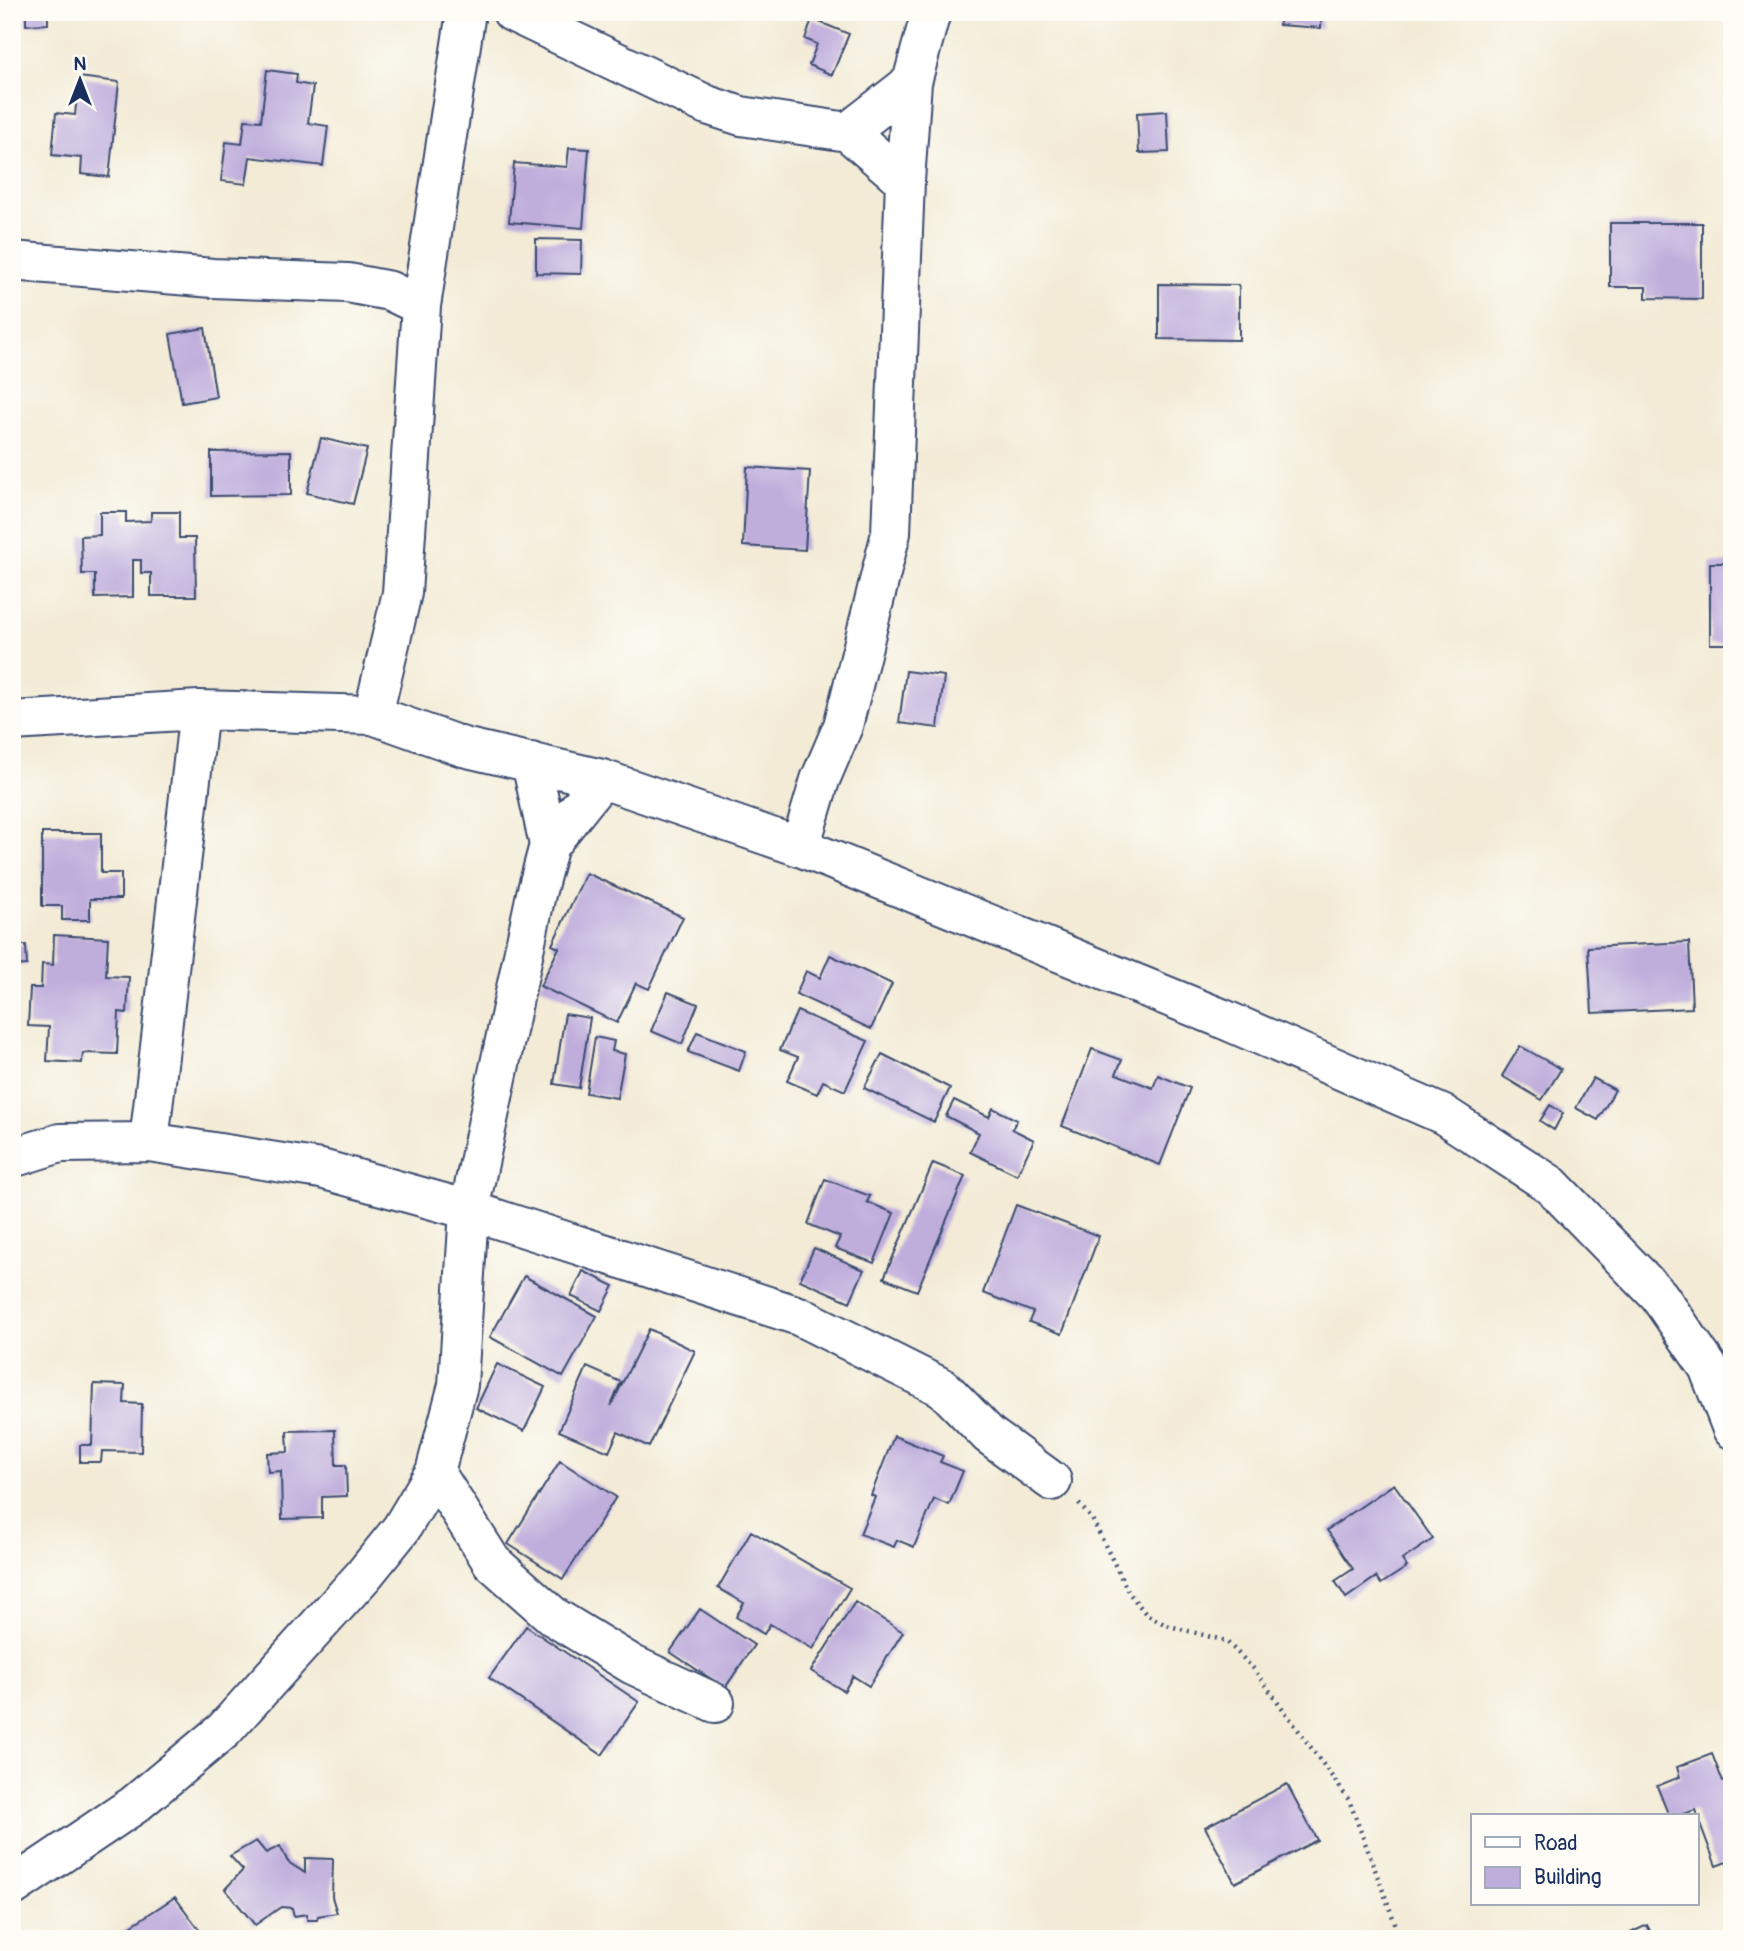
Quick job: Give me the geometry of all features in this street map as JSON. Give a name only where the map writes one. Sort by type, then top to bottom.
[{"type":"street","points":[[373,715],[402,593],[421,306],[466,12]]},
{"type":"street","points":[[512,12],[706,105],[741,116],[848,132],[905,181]]},
{"type":"street","points":[[800,847],[820,780],[843,726],[891,533],[905,181],[912,82],[931,12]]},
{"type":"street","points":[[848,132],[912,82]]},
{"type":"street","points":[[12,261],[213,278],[348,283],[390,291],[421,306]]},
{"type":"street","points":[[149,1142],[199,710]]},
{"type":"street","points":[[12,721],[199,710],[373,715],[463,747],[602,779],[800,847],[1222,1018],[1444,1115],[1551,1185],[1720,1359],[1732,1429]]},
{"type":"street","points":[[531,762],[549,845]]},
{"type":"street","points":[[12,1887],[134,1805],[224,1730],[363,1576],[401,1529],[435,1472],[458,1385],[469,1210],[536,894],[549,845],[602,779]]},
{"type":"street","points":[[12,1158],[60,1143],[149,1142],[321,1169],[469,1210],[799,1316],[943,1388],[989,1435],[1052,1480]]},
{"type":"street","points":[[435,1472],[492,1562],[554,1617],[632,1665],[715,1703]]},
{"type":"path","points":[[1052,1480],[1074,1498],[1092,1519],[1129,1593],[1146,1614],[1166,1625],[1226,1641],[1254,1669],[1349,1800],[1401,1939]]},
{"type":"building","points":[[26,12],[48,12],[48,24],[26,25]]},
{"type":"building","points":[[1280,12],[1322,12],[1321,28],[1279,25]]},
{"type":"building","points":[[812,19],[849,34],[832,75],[809,65],[817,44],[805,39]]},
{"type":"building","points":[[267,70],[297,74],[296,83],[313,86],[308,123],[328,126],[323,166],[250,157],[246,184],[221,181],[226,142],[242,144],[245,120],[261,121]]},
{"type":"building","points":[[79,77],[119,82],[109,177],[81,174],[82,158],[52,155],[56,113],[75,115]]},
{"type":"building","points":[[1167,111],[1169,152],[1139,153],[1137,113]]},
{"type":"building","points":[[569,148],[589,149],[583,228],[509,222],[514,163],[567,167]]},
{"type":"building","points":[[1610,223],[1702,223],[1702,299],[1646,298],[1646,287],[1610,287]]},
{"type":"building","points":[[536,239],[582,240],[581,274],[536,273]]},
{"type":"building","points":[[1159,284],[1239,285],[1239,340],[1159,339]]},
{"type":"building","points":[[205,328],[216,397],[182,403],[170,334]]},
{"type":"building","points":[[321,438],[367,449],[353,504],[307,493]]},
{"type":"building","points":[[291,451],[291,495],[211,496],[211,452]]},
{"type":"building","points":[[747,467],[810,471],[805,550],[743,546]]},
{"type":"building","points":[[100,512],[126,512],[126,522],[151,521],[151,512],[179,512],[179,538],[195,538],[196,596],[151,596],[151,573],[141,573],[141,560],[133,560],[133,597],[95,598],[95,574],[82,574],[81,536],[100,535]]},
{"type":"building","points":[[1710,563],[1732,563],[1732,644],[1710,644]]},
{"type":"building","points":[[906,671],[944,676],[938,728],[899,723]]},
{"type":"building","points":[[42,833],[101,833],[101,873],[121,873],[121,899],[90,899],[90,920],[62,920],[62,906],[42,906]]},
{"type":"building","points":[[586,873],[683,917],[649,989],[636,983],[617,1023],[540,986],[559,948],[552,945]]},
{"type":"building","points":[[12,934],[15,934],[16,945],[26,945],[27,965],[12,966]]},
{"type":"building","points":[[54,935],[108,938],[106,976],[129,977],[127,1013],[119,1012],[117,1054],[83,1053],[82,1063],[47,1061],[49,1027],[28,1026],[30,988],[41,988],[42,964],[53,965]]},
{"type":"building","points":[[1689,942],[1692,1008],[1592,1013],[1588,947]]},
{"type":"building","points":[[830,955],[892,984],[871,1029],[796,994],[806,971],[820,978]]},
{"type":"building","points":[[668,992],[698,1004],[682,1044],[651,1031]]},
{"type":"building","points":[[797,1011],[868,1041],[845,1091],[823,1081],[817,1094],[787,1081],[798,1057],[780,1050]]},
{"type":"building","points":[[565,1014],[590,1018],[579,1088],[554,1084]]},
{"type":"building","points":[[697,1032],[746,1051],[739,1071],[688,1052]]},
{"type":"building","points":[[595,1037],[614,1041],[612,1051],[625,1054],[617,1098],[586,1093]]},
{"type":"building","points":[[1520,1046],[1561,1069],[1542,1100],[1502,1076]]},
{"type":"building","points":[[1092,1049],[1122,1060],[1116,1074],[1153,1088],[1158,1075],[1190,1088],[1160,1165],[1062,1126]]},
{"type":"building","points":[[882,1054],[950,1088],[934,1122],[864,1088]]},
{"type":"building","points":[[1593,1078],[1615,1090],[1598,1120],[1576,1108]]},
{"type":"building","points":[[954,1100],[989,1117],[993,1108],[1017,1120],[1012,1129],[1034,1140],[1017,1175],[970,1152],[979,1133],[946,1116]]},
{"type":"building","points":[[1550,1105],[1563,1113],[1554,1130],[1540,1121]]},
{"type":"building","points":[[933,1163],[965,1176],[917,1291],[884,1278]]},
{"type":"building","points":[[825,1179],[870,1196],[867,1202],[894,1213],[874,1263],[835,1248],[840,1237],[808,1224]]},
{"type":"building","points":[[1016,1205],[1099,1236],[1062,1334],[1029,1322],[1033,1312],[983,1293]]},
{"type":"building","points":[[814,1248],[864,1270],[850,1302],[800,1280]]},
{"type":"building","points":[[583,1271],[614,1286],[601,1311],[571,1296]]},
{"type":"building","points":[[524,1276],[597,1316],[563,1377],[490,1337]]},
{"type":"building","points":[[649,1329],[695,1351],[649,1447],[618,1432],[609,1452],[559,1431],[587,1367],[621,1382],[611,1406]]},
{"type":"building","points":[[497,1364],[545,1387],[524,1431],[476,1408]]},
{"type":"building","points":[[94,1384],[125,1385],[124,1403],[142,1404],[141,1452],[102,1451],[101,1462],[80,1462],[80,1445],[92,1445]]},
{"type":"building","points":[[335,1430],[336,1465],[346,1465],[347,1496],[322,1497],[322,1518],[282,1519],[281,1471],[268,1472],[267,1453],[288,1452],[287,1431]]},
{"type":"building","points":[[894,1436],[943,1456],[940,1462],[963,1471],[949,1505],[934,1499],[914,1547],[897,1540],[894,1547],[860,1534],[875,1497],[871,1495]]},
{"type":"building","points":[[560,1461],[616,1497],[563,1579],[508,1544]]},
{"type":"building","points":[[1394,1484],[1433,1539],[1402,1560],[1407,1567],[1381,1584],[1376,1577],[1346,1598],[1335,1581],[1353,1569],[1327,1530]]},
{"type":"building","points":[[751,1531],[850,1588],[813,1649],[770,1624],[764,1634],[736,1617],[744,1603],[718,1588]]},
{"type":"building","points":[[855,1602],[903,1632],[869,1686],[853,1676],[844,1691],[811,1671]]},
{"type":"building","points":[[700,1609],[754,1645],[725,1688],[670,1652]]},
{"type":"building","points":[[526,1626],[639,1702],[602,1755],[489,1678]]},
{"type":"building","points":[[1712,1754],[1723,1782],[1732,1779],[1732,1860],[1716,1866],[1695,1810],[1683,1814],[1668,1814],[1657,1786],[1680,1777],[1677,1767]]},
{"type":"building","points":[[1287,1784],[1317,1840],[1235,1883],[1205,1827]]},
{"type":"building","points":[[256,1841],[266,1853],[280,1846],[288,1862],[305,1873],[305,1858],[333,1859],[332,1897],[337,1913],[318,1916],[317,1920],[307,1920],[307,1914],[294,1916],[292,1908],[281,1907],[255,1925],[225,1889],[243,1870],[230,1856]]},
{"type":"building","points":[[175,1897],[206,1939],[111,1939]]},
{"type":"building","points":[[1647,1925],[1654,1939],[1618,1939]]}]
